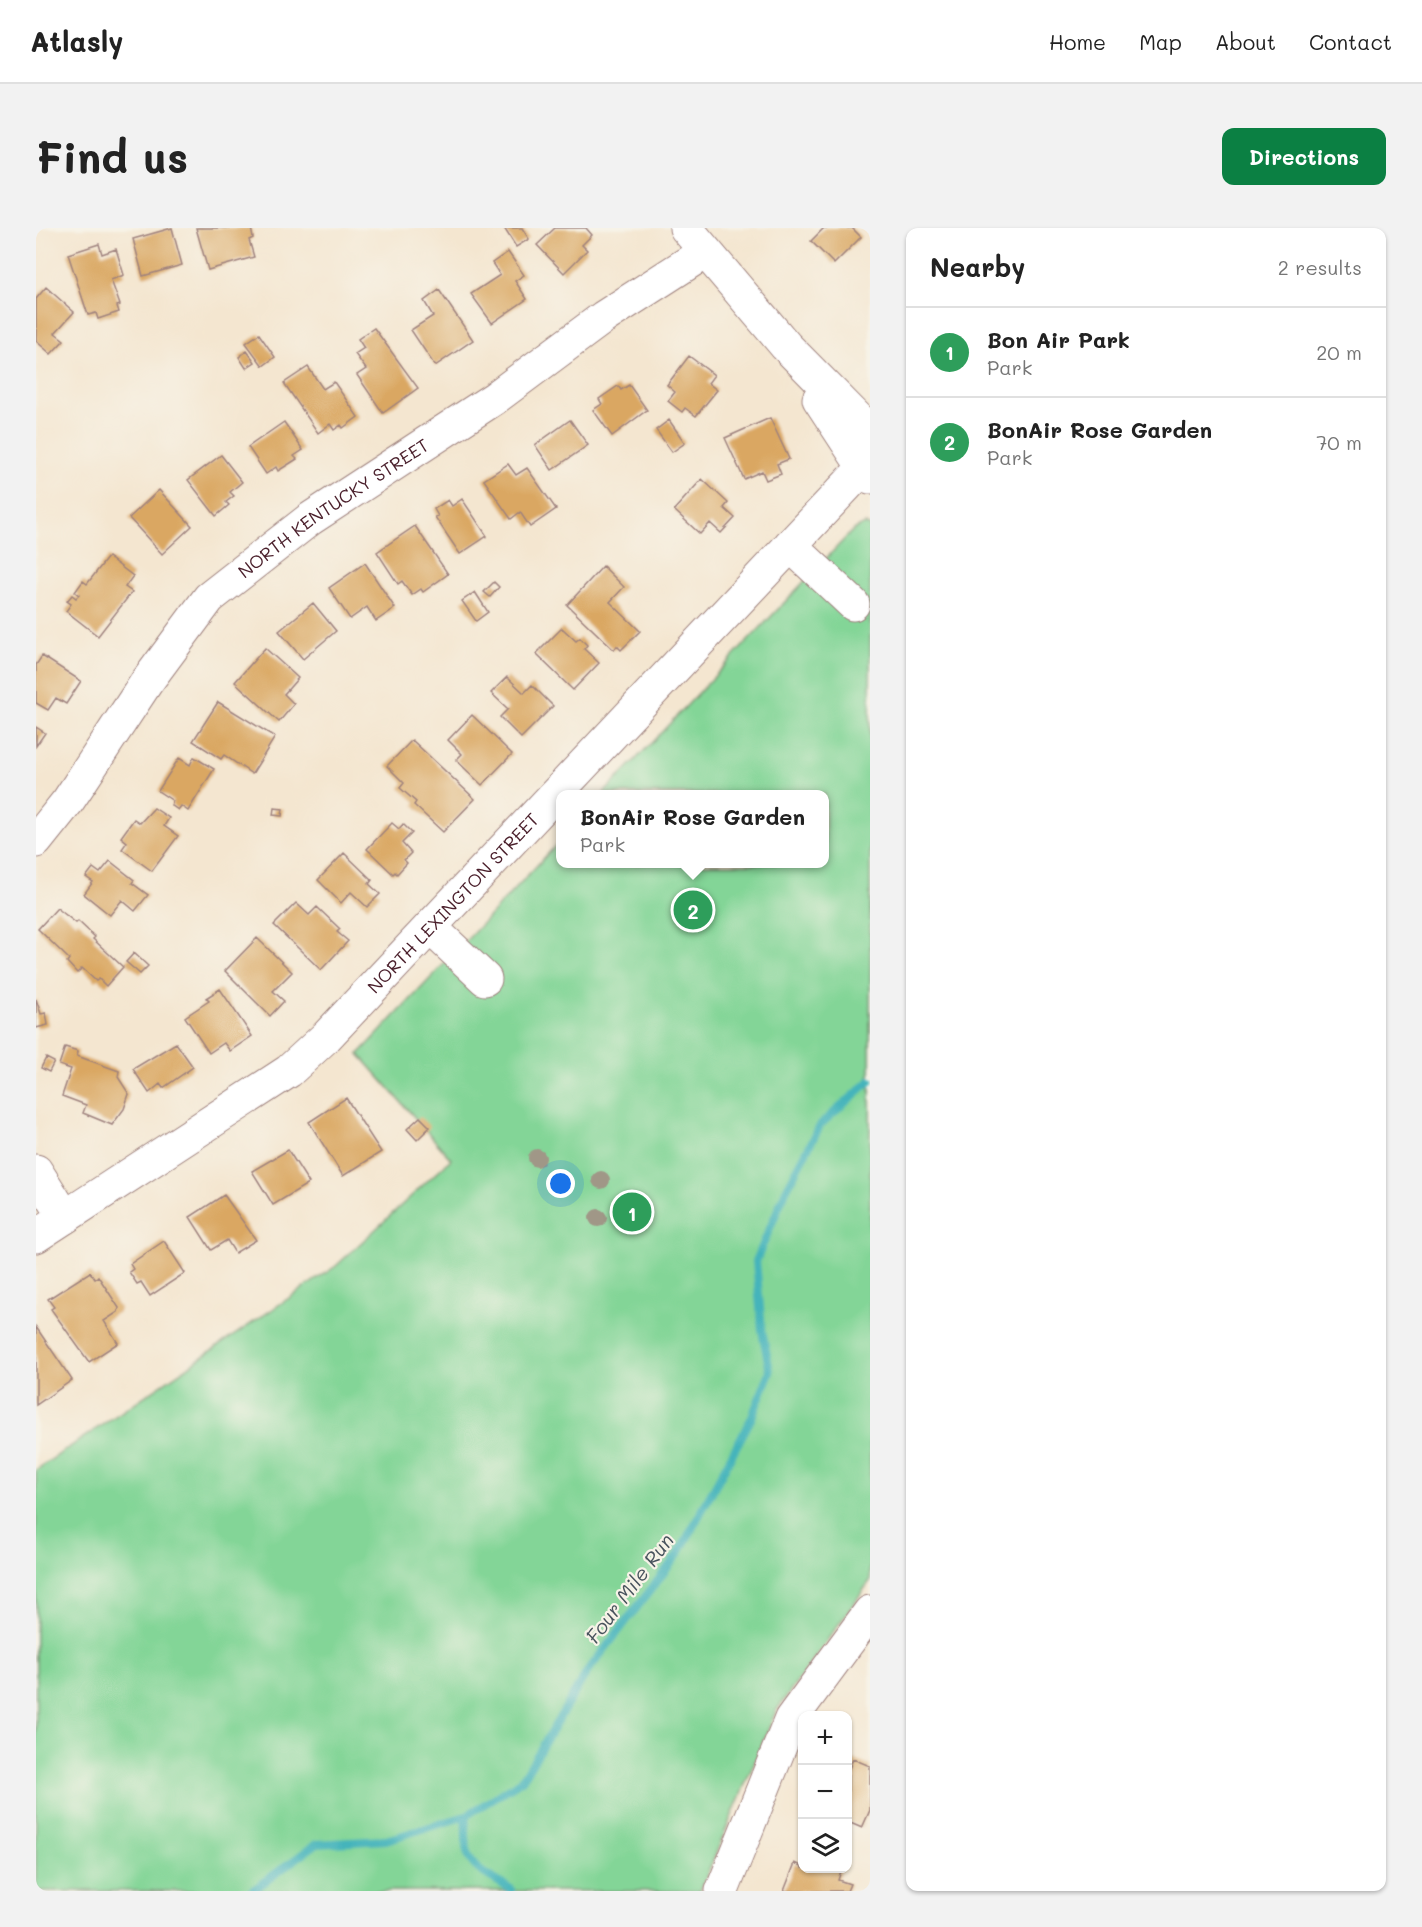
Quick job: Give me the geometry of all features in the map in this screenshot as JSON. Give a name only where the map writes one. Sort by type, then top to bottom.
[{"type":"street","points":[[696,240],[786,346],[870,430]]},
{"type":"street","name":"NORTH KENTUCKY STREET","points":[[36,841],[68,801],[146,682],[209,598],[310,519],[495,398],[604,317],[696,240]]},
{"type":"street","points":[[786,346],[868,469]]},
{"type":"street","name":"NORTH LEXINGTON STREET","points":[[559,790],[790,545],[868,469]]},
{"type":"street","points":[[790,545],[853,604]]},
{"type":"street","name":"NORTH LEXINGTON STREET","points":[[36,1236],[289,1071],[327,1036],[556,793]]},
{"type":"street","points":[[430,927],[485,979]]},
{"type":"street","points":[[36,1171],[65,1216]]},
{"type":"street","points":[[722,1891],[791,1719],[870,1612]]},
{"type":"green space","points":[[865,524],[870,527],[870,1581],[776,1711],[700,1891],[36,1891],[36,1470],[336,1266],[451,1159],[359,1054],[556,845],[556,868],[829,868],[829,790],[607,790],[853,530]]},
{"type":"building","points":[[172,228],[182,265],[143,276],[133,239]]},
{"type":"building","points":[[196,228],[251,228],[253,238],[249,240],[254,257],[208,270]]},
{"type":"building","points":[[504,228],[522,228],[529,239],[516,247]]},
{"type":"building","points":[[555,228],[586,228],[592,235],[582,245],[587,250],[564,273],[537,245]]},
{"type":"building","points":[[824,228],[852,228],[861,237],[834,264],[811,241]]},
{"type":"building","points":[[99,244],[102,254],[116,249],[124,275],[111,280],[120,305],[117,306],[119,312],[98,319],[96,313],[88,315],[68,254]]},
{"type":"building","points":[[508,252],[524,275],[515,281],[527,299],[492,323],[471,294],[500,275],[492,263]]},
{"type":"building","points":[[46,287],[74,312],[55,333],[64,340],[51,354],[36,341],[36,299]]},
{"type":"building","points":[[439,290],[473,340],[435,366],[411,330],[433,316],[424,301]]},
{"type":"building","points":[[374,328],[418,388],[383,413],[357,375],[366,369],[355,354],[364,348],[358,339]]},
{"type":"building","points":[[259,334],[275,357],[263,366],[246,343]]},
{"type":"building","points":[[247,351],[255,362],[246,368],[239,357]]},
{"type":"building","points":[[689,356],[714,375],[708,383],[717,390],[696,416],[685,408],[682,412],[668,401],[675,392],[667,385]]},
{"type":"building","points":[[308,367],[323,389],[334,382],[358,417],[343,428],[341,425],[334,430],[330,424],[318,433],[284,383]]},
{"type":"building","points":[[629,385],[647,410],[612,436],[593,410],[602,404],[599,399],[618,386],[621,390]]},
{"type":"building","points":[[770,418],[789,459],[777,464],[781,474],[766,480],[762,471],[744,479],[725,438]]},
{"type":"building","points":[[570,420],[588,445],[552,470],[535,445]]},
{"type":"building","points":[[669,420],[685,443],[672,452],[656,430]]},
{"type":"building","points":[[284,422],[303,450],[294,456],[297,459],[278,471],[276,467],[266,474],[248,447]]},
{"type":"building","points":[[221,455],[242,482],[230,492],[234,496],[226,502],[229,505],[216,516],[188,480]]},
{"type":"building","points":[[508,464],[516,475],[527,468],[556,509],[530,527],[520,512],[511,519],[484,480]]},
{"type":"building","points":[[702,479],[728,503],[724,508],[735,518],[721,533],[710,523],[700,534],[674,510]]},
{"type":"building","points":[[159,490],[192,526],[162,554],[129,518]]},
{"type":"building","points":[[462,499],[487,536],[460,554],[435,517],[438,516],[434,509],[448,500],[452,506]]},
{"type":"building","points":[[415,526],[448,574],[423,592],[421,589],[412,595],[402,581],[398,584],[377,552]]},
{"type":"building","points":[[108,557],[133,576],[125,587],[132,592],[98,636],[66,611],[71,604],[67,601],[72,595],[76,598],[79,595],[75,592],[83,581],[87,584]]},
{"type":"building","points":[[365,563],[395,608],[376,621],[367,607],[350,619],[329,588]]},
{"type":"building","points":[[603,566],[624,587],[610,602],[640,631],[621,650],[617,646],[614,650],[567,605]]},
{"type":"building","points":[[494,582],[499,587],[490,597],[484,592]]},
{"type":"building","points":[[475,592],[488,612],[476,621],[462,601]]},
{"type":"building","points":[[313,603],[336,631],[303,659],[279,631]]},
{"type":"building","points":[[562,628],[576,641],[580,638],[587,645],[584,649],[599,663],[573,690],[536,654]]},
{"type":"building","points":[[265,648],[298,678],[284,694],[294,704],[279,722],[235,682]]},
{"type":"building","points":[[42,656],[81,681],[66,704],[56,698],[48,710],[36,703],[36,665]]},
{"type":"building","points":[[507,677],[524,693],[532,685],[553,706],[521,738],[500,717],[508,709],[491,693]]},
{"type":"building","points":[[218,702],[275,737],[252,774],[224,755],[221,759],[193,741]]},
{"type":"building","points":[[472,715],[512,754],[482,785],[456,760],[462,754],[448,740]]},
{"type":"building","points":[[36,727],[45,733],[36,746]]},
{"type":"building","points":[[412,740],[475,799],[443,832],[414,805],[416,802],[400,788],[404,783],[387,766]]},
{"type":"building","points":[[194,757],[214,769],[188,811],[181,806],[178,810],[171,805],[173,801],[158,791],[179,758],[190,765]]},
{"type":"building","points":[[154,808],[169,818],[164,826],[178,836],[152,871],[122,849],[127,842],[121,837],[134,819],[140,823]]},
{"type":"building","points":[[274,808],[283,809],[282,816],[273,815]]},
{"type":"building","points":[[392,823],[399,829],[403,824],[412,833],[402,843],[411,853],[404,860],[407,863],[397,874],[395,872],[393,874],[367,849]]},
{"type":"building","points":[[344,853],[372,880],[369,884],[380,894],[367,907],[351,892],[341,903],[318,880]]},
{"type":"building","points":[[110,861],[134,880],[132,883],[148,895],[135,911],[122,900],[110,915],[84,894],[93,882],[86,877],[93,868],[100,873]]},
{"type":"building","points":[[296,903],[309,915],[317,907],[340,929],[337,932],[348,941],[321,970],[274,925]]},
{"type":"building","points":[[57,908],[76,923],[78,921],[95,937],[93,939],[123,967],[106,986],[99,979],[96,981],[82,968],[77,973],[67,962],[69,959],[38,929]]},
{"type":"building","points":[[257,938],[292,972],[273,991],[284,1001],[270,1016],[225,971]]},
{"type":"building","points":[[134,953],[148,966],[140,974],[126,962]]},
{"type":"building","points":[[220,989],[252,1036],[230,1051],[224,1043],[209,1053],[185,1017],[209,1001],[206,998]]},
{"type":"building","points":[[36,999],[41,1014],[46,1013],[48,1025],[36,1028]]},
{"type":"building","points":[[176,1043],[193,1067],[163,1088],[160,1084],[149,1093],[133,1069]]},
{"type":"building","points":[[65,1047],[78,1051],[77,1056],[119,1071],[118,1077],[129,1094],[124,1109],[112,1125],[83,1113],[86,1105],[62,1096],[71,1069],[59,1065]]},
{"type":"building","points":[[46,1058],[54,1062],[49,1072],[41,1068]]},
{"type":"building","points":[[346,1098],[381,1152],[343,1176],[309,1122]]},
{"type":"building","points":[[420,1117],[430,1127],[417,1140],[407,1129]]},
{"type":"building","points":[[288,1150],[309,1183],[273,1205],[252,1171]]},
{"type":"building","points":[[224,1195],[256,1240],[235,1253],[227,1240],[211,1250],[190,1217]]},
{"type":"building","points":[[164,1241],[185,1273],[150,1296],[141,1282],[137,1284],[129,1272],[133,1269],[130,1264]]},
{"type":"building","points":[[90,1272],[95,1279],[98,1276],[119,1308],[118,1312],[104,1321],[118,1343],[89,1362],[51,1309],[54,1307],[48,1299]]},
{"type":"building","points":[[36,1327],[72,1380],[36,1405]]},
{"type":"building","points":[[853,1759],[870,1766],[870,1810],[862,1828],[852,1824]]},
{"type":"building","points":[[795,1863],[798,1864],[798,1873],[840,1873],[838,1880],[850,1884],[847,1891],[784,1891]]},
{"type":"waterway","name":"Four Mile Run","points":[[252,1891],[316,1844],[386,1840],[466,1816],[522,1780],[587,1672],[679,1553],[751,1419],[770,1372],[762,1330],[756,1261],[786,1190],[821,1124],[870,1081]]},
{"type":"waterway","points":[[466,1816],[468,1855],[472,1863],[511,1889]]},
{"type":"place","name":"BonAir Rose Garden","points":[[693,910]]},
{"type":"place","name":"Bon Air Park","points":[[632,1212]]}]
